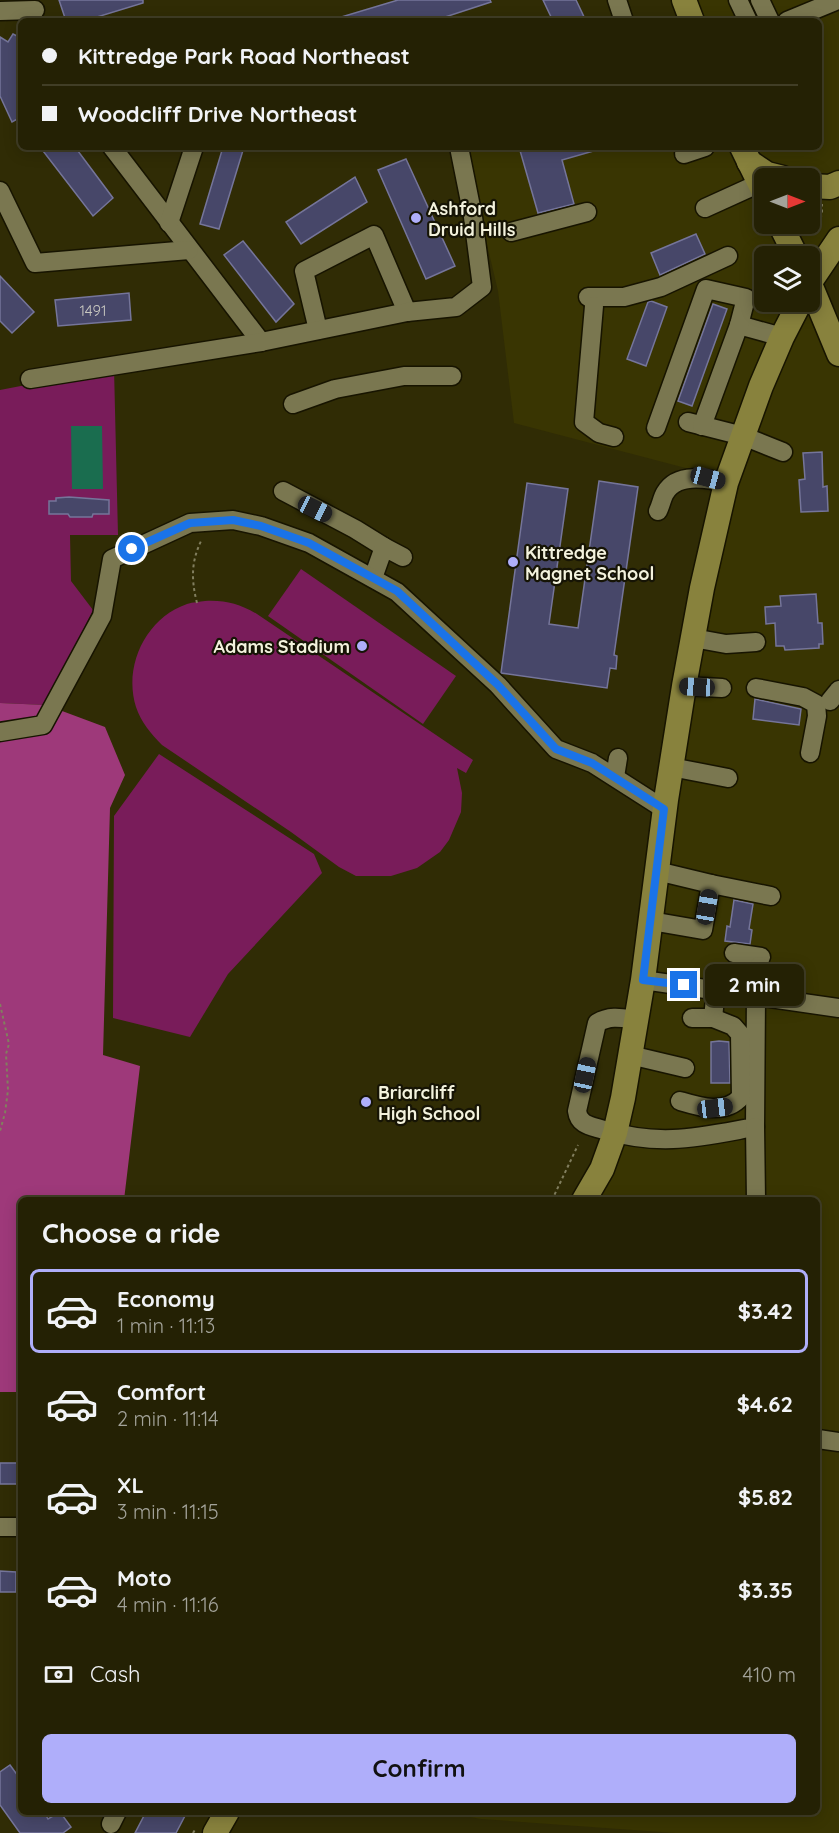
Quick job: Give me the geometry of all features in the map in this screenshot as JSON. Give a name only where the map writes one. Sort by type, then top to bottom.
[{"type":"main road","points":[[684,0],[691,18]]},
{"type":"main road","points":[[746,154],[761,168]]},
{"type":"main road","points":[[820,268],[839,239]]},
{"type":"main road","points":[[820,307],[839,354]]},
{"type":"main road","points":[[586,1197],[602,1169],[615,1133],[630,1055],[643,980],[664,809],[702,588],[717,481],[743,436],[782,337],[795,312]]},
{"type":"main road","points":[[215,1833],[225,1815]]},
{"type":"street","points":[[617,0],[623,18]]},
{"type":"street","points":[[738,0],[747,18]]},
{"type":"street","points":[[760,0],[769,18]]},
{"type":"street","points":[[794,18],[838,0]]},
{"type":"street","points":[[0,11],[35,10]]},
{"type":"street","points":[[114,150],[261,342]]},
{"type":"street","points":[[169,223],[193,150]]},
{"type":"street","points":[[30,379],[261,342],[407,312],[456,307],[482,287],[460,150]]},
{"type":"street","points":[[684,154],[696,150]]},
{"type":"street","points":[[705,208],[754,190]]},
{"type":"street","points":[[0,191],[35,263],[189,250]]},
{"type":"street","points":[[511,232],[587,212]]},
{"type":"street","points":[[318,330],[304,271],[374,236],[407,312]]},
{"type":"street","points":[[614,437],[598,433],[584,422],[591,302],[624,297],[661,287],[728,256]]},
{"type":"street","points":[[656,428],[706,289],[746,298],[739,325],[695,424],[743,436],[783,452]]},
{"type":"street","points":[[739,325],[782,337]]},
{"type":"street","points":[[293,404],[335,389],[404,376],[452,376]]},
{"type":"street","points":[[658,511],[665,492],[673,484],[685,479],[717,481]]},
{"type":"street","points":[[283,491],[404,557]]},
{"type":"street","points":[[0,732],[43,725],[102,616],[112,559],[190,523],[233,520],[261,526],[309,543],[397,591],[498,685],[556,749],[592,763],[664,809]]},
{"type":"street","points":[[373,578],[384,547]]},
{"type":"street","points":[[693,638],[726,644],[756,642]]},
{"type":"street","points":[[684,687],[722,688]]},
{"type":"street","points":[[756,688],[803,697],[816,704],[810,753]]},
{"type":"street","points":[[615,777],[618,758]]},
{"type":"street","points":[[671,767],[728,778]]},
{"type":"street","points":[[657,871],[771,896]]},
{"type":"street","points":[[651,921],[702,939],[711,884]]},
{"type":"street","points":[[734,953],[760,962],[754,994],[756,1197]]},
{"type":"street","points":[[643,980],[754,994],[839,1008]]},
{"type":"street","points":[[712,1018],[716,989]]},
{"type":"street","points":[[636,1020],[605,1018],[597,1023],[577,1111],[582,1123],[649,1140],[679,1131],[755,1127]]},
{"type":"street","points":[[680,1101],[699,1107],[715,1108],[735,1104],[741,1097],[740,1034],[733,1026],[712,1018],[692,1018]]},
{"type":"street","points":[[630,1055],[685,1068]]},
{"type":"street","points":[[820,1439],[839,1442]]},
{"type":"street","points":[[0,1527],[18,1527]]},
{"type":"path","points":[[820,217],[824,188]]},
{"type":"path","points":[[197,603],[191,576],[194,554],[208,522]]},
{"type":"path","points":[[0,1004],[9,1044],[6,1054],[8,1090],[0,1131]]},
{"type":"path","points":[[553,1197],[578,1145]]},
{"type":"shaded area","points":[[680,0],[839,0],[839,250],[820,273],[820,246],[754,246],[754,312],[815,312],[839,355],[839,1833],[675,1833],[481,1819],[459,1815],[820,1815],[820,1197],[583,1197],[604,1152],[720,477],[514,423],[498,291],[465,150],[822,150],[822,18],[681,18]]},
{"type":"shaded area","points":[[114,368],[118,535],[70,535],[71,581],[93,610],[46,705],[0,703],[0,390]]},
{"type":"shaded area","points":[[71,426],[102,426],[103,489],[72,489]]},
{"type":"shaded area","name":"Adams Stadium","points":[[301,569],[456,676],[423,724],[268,616]]},
{"type":"shaded area","points":[[205,601],[232,603],[257,614],[473,760],[466,773],[457,768],[462,793],[461,812],[449,840],[440,852],[417,868],[391,876],[356,876],[339,867],[158,741],[138,712],[133,691],[133,676],[141,645],[160,620],[173,611],[187,604]]},
{"type":"shaded area","points":[[0,703],[46,705],[105,727],[125,775],[110,808],[103,1055],[140,1066],[124,1197],[18,1197],[18,1392],[0,1392]]},
{"type":"shaded area","points":[[159,754],[314,854],[322,873],[228,974],[190,1037],[113,1018],[114,816]]},
{"type":"building","points":[[59,0],[143,0],[143,3],[94,18],[65,18]]},
{"type":"building","points":[[398,0],[490,0],[491,2],[442,18],[338,18]]},
{"type":"building","points":[[543,0],[576,0],[585,18],[552,18]]},
{"type":"building","points":[[13,34],[18,36],[18,119],[12,122],[0,96],[0,37],[8,42]]},
{"type":"building","points":[[42,150],[77,150],[113,198],[93,216]]},
{"type":"building","points":[[222,150],[243,150],[219,229],[200,224]]},
{"type":"building","points":[[520,150],[597,150],[562,160],[574,204],[538,213]]},
{"type":"building","name":"Ashford Druid Hills","points":[[406,159],[455,266],[426,279],[378,170]]},
{"type":"building","points":[[355,177],[367,202],[301,244],[286,222]]},
{"type":"building","points":[[696,234],[705,254],[660,275],[651,253]]},
{"type":"building","points":[[243,241],[294,304],[276,322],[224,255]]},
{"type":"building","points":[[0,276],[34,312],[12,333],[0,321]]},
{"type":"building","points":[[129,293],[131,320],[58,326],[55,300]]},
{"type":"building","points":[[648,302],[667,307],[646,366],[627,359]]},
{"type":"building","points":[[713,304],[727,309],[692,406],[678,401]]},
{"type":"building","points":[[822,452],[823,487],[827,486],[828,511],[801,512],[799,480],[805,479],[803,453]]},
{"type":"building","points":[[599,481],[638,487],[614,655],[617,656],[616,669],[610,668],[607,688],[501,673],[527,483],[568,489],[549,624],[578,628]]},
{"type":"building","points":[[69,497],[109,500],[109,514],[70,517],[68,514],[49,514],[49,501]]},
{"type":"building","points":[[816,594],[818,623],[822,623],[823,644],[819,644],[819,648],[785,650],[784,646],[776,646],[775,623],[766,624],[765,607],[781,606],[780,596]]},
{"type":"building","points":[[755,699],[801,709],[799,725],[753,719]]},
{"type":"building","points":[[734,900],[753,904],[749,929],[752,930],[750,944],[725,941],[727,926],[730,927]]},
{"type":"building","points":[[711,1042],[729,1042],[730,1083],[711,1083]]},
{"type":"building","points":[[0,1463],[18,1463],[18,1484],[0,1484]]},
{"type":"building","points":[[0,1571],[16,1572],[16,1592],[0,1592]]},
{"type":"building","points":[[10,1765],[18,1776],[18,1815],[46,1815],[48,1819],[55,1815],[62,1815],[71,1827],[63,1833],[20,1833],[0,1805],[0,1772]]},
{"type":"building","points":[[144,1815],[185,1815],[176,1833],[135,1833]]},
{"type":"place","name":"Ashford Druid Hills","points":[[416,218]]},
{"type":"place","name":"Kittredge Magnet School","points":[[513,562]]},
{"type":"place","name":"Adams Stadium","points":[[362,646]]},
{"type":"place","name":"Briarcliff High School","points":[[366,1102]]},
{"type":"route","points":[[132,549],[190,523],[233,520],[261,526],[309,543],[397,591],[498,685],[556,749],[592,763],[664,809],[643,980],[684,985]]}]
